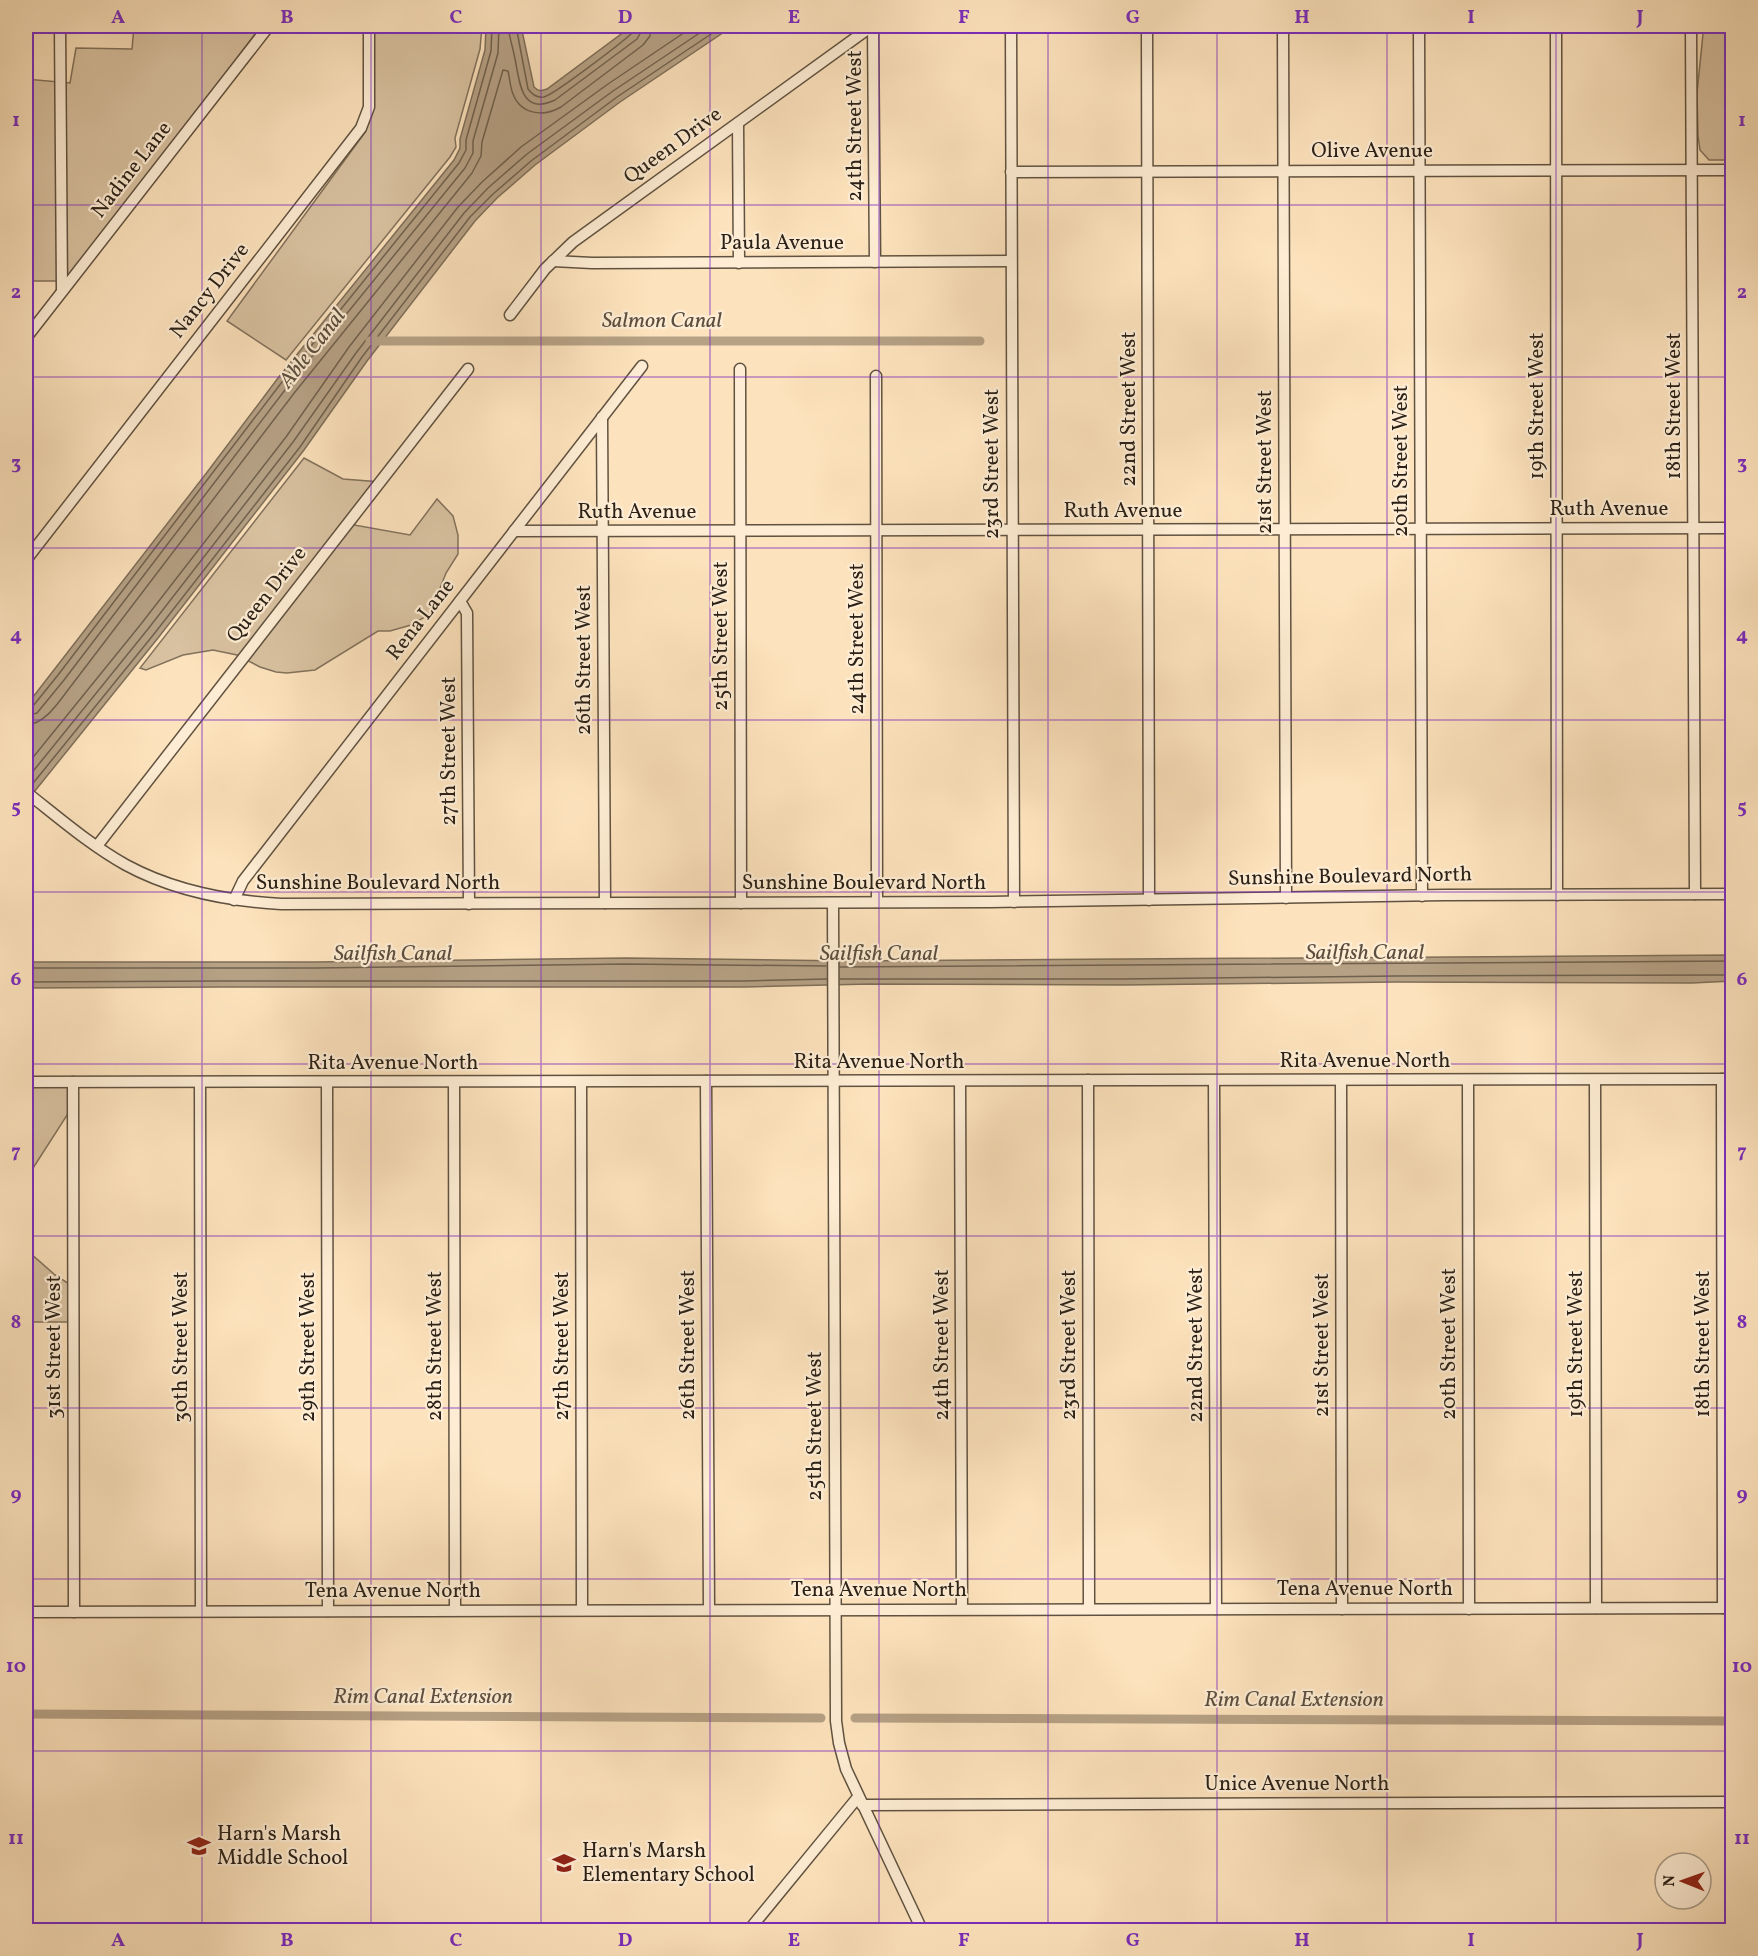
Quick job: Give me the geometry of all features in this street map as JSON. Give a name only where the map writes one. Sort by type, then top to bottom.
[{"type":"street","points":[[60,26],[62,291]]},
{"type":"street","name":"Nadine Lane","points":[[26,338],[269,26]]},
{"type":"street","name":"Nancy Drive","points":[[26,560],[361,128],[369,107],[369,26]]},
{"type":"street","name":"Queen Drive","points":[[510,315],[553,261],[573,242],[873,26]]},
{"type":"street","name":"24th Street West","points":[[873,26],[875,262]]},
{"type":"street","name":"23rd Street West","points":[[1011,26],[1014,902]]},
{"type":"street","name":"22nd Street West","points":[[1147,26],[1149,900]]},
{"type":"street","name":"21st Street West","points":[[1283,26],[1286,898]]},
{"type":"street","name":"20th Street West","points":[[1419,26],[1422,896]]},
{"type":"street","name":"19th Street West","points":[[1556,26],[1557,895]]},
{"type":"street","name":"18th Street West","points":[[1691,26],[1695,894]]},
{"type":"street","points":[[738,123],[739,263]]},
{"type":"street","name":"Olive Avenue","points":[[1011,172],[1732,170]]},
{"type":"street","name":"Paula Avenue","points":[[553,261],[739,263],[1011,261]]},
{"type":"street","name":"Rena Lane","points":[[234,900],[243,881],[642,366]]},
{"type":"street","name":"Queen Drive","points":[[97,846],[468,369]]},
{"type":"street","name":"25th Street West","points":[[740,369],[741,903]]},
{"type":"street","name":"24th Street West","points":[[876,376],[877,902]]},
{"type":"street","name":"26th Street West","points":[[602,417],[605,903]]},
{"type":"street","name":"Ruth Avenue","points":[[514,531],[1732,528]]},
{"type":"street","name":"27th Street West","points":[[460,601],[467,613],[469,904]]},
{"type":"street","name":"Sunshine Boulevard North","points":[[29,794],[126,865],[171,884],[201,893],[234,900],[281,904],[1014,902],[1732,894]]},
{"type":"street","name":"25th Street West","points":[[833,903],[837,1729],[846,1769],[922,1930]]},
{"type":"street","name":"18th Street West","points":[[1727,1079],[1728,1608]]},
{"type":"street","name":"Rita Avenue North","points":[[26,1082],[1727,1079]]},
{"type":"street","name":"23rd Street West","points":[[1088,1080],[1089,1609]]},
{"type":"street","name":"20th Street West","points":[[1468,1080],[1469,1609]]},
{"type":"street","name":"19th Street West","points":[[1594,1080],[1596,1608]]},
{"type":"street","name":"26th Street West","points":[[706,1081],[709,1609]]},
{"type":"street","name":"24th Street West","points":[[960,1081],[962,1610]]},
{"type":"street","name":"22nd Street West","points":[[1214,1081],[1216,1609]]},
{"type":"street","name":"21st Street West","points":[[1341,1081],[1342,1609]]},
{"type":"street","name":"31st Street West","points":[[73,1082],[74,1612]]},
{"type":"street","name":"30th Street West","points":[[200,1082],[201,1611]]},
{"type":"street","name":"28th Street West","points":[[454,1082],[455,1610]]},
{"type":"street","name":"27th Street West","points":[[581,1082],[582,1610]]},
{"type":"street","name":"29th Street West","points":[[327,1083],[328,1611]]},
{"type":"street","name":"Tena Avenue North","points":[[26,1612],[1728,1608]]},
{"type":"street","points":[[749,1930],[860,1801]]},
{"type":"street","name":"Unice Avenue North","points":[[860,1801],[1732,1802]]},
{"type":"shaded area","points":[[134,26],[261,26],[69,281],[26,281],[26,79],[70,83],[76,48],[132,49]]},
{"type":"shaded area","points":[[369,26],[482,26],[480,49],[455,138],[456,147],[286,360],[227,321],[366,131]]},
{"type":"shaded area","points":[[1702,26],[1732,26],[1732,160],[1709,160],[1700,150],[1697,93]]},
{"type":"shaded area","points":[[304,458],[343,479],[381,482],[354,525],[410,535],[437,499],[453,516],[458,535],[458,554],[446,573],[430,614],[411,625],[390,631],[378,631],[315,670],[276,672],[260,667],[237,655],[213,650],[183,655],[146,670],[140,668]]},
{"type":"shaded area","points":[[75,1082],[71,1109],[26,1179],[26,1084]]},
{"type":"shaded area","points":[[26,1238],[29,1252],[55,1275],[77,1289],[77,1322],[26,1322]]},
{"type":"water","name":"Able Canal","points":[[486,26],[521,26],[534,87],[540,91],[547,89],[632,26],[733,26],[620,102],[535,165],[497,198],[475,221],[367,361],[304,450],[158,638],[26,802],[26,706],[278,378],[454,160],[460,148],[460,139],[485,50]]},
{"type":"water","points":[[1732,955],[1732,981],[1692,983],[1396,982],[1122,985],[870,984],[745,987],[26,988],[26,962],[316,962],[626,958],[848,961]]},
{"type":"waterway","name":"Salmon Canal","points":[[370,341],[980,341]]},
{"type":"waterway","name":"Rim Canal Extension","points":[[26,1714],[821,1718]]},
{"type":"waterway","name":"Rim Canal Extension","points":[[855,1718],[1732,1721]]},
{"type":"place","name":"Harn's Marsh Middle School","points":[[199,1846]]},
{"type":"place","name":"Harn's Marsh Elementary School","points":[[564,1863]]},
{"type":"water label","name":"Sailfish Canal","points":[[1365,953]]},
{"type":"water label","name":"Sailfish Canal","points":[[393,954]]},
{"type":"water label","name":"Sailfish Canal","points":[[879,954]]}]
